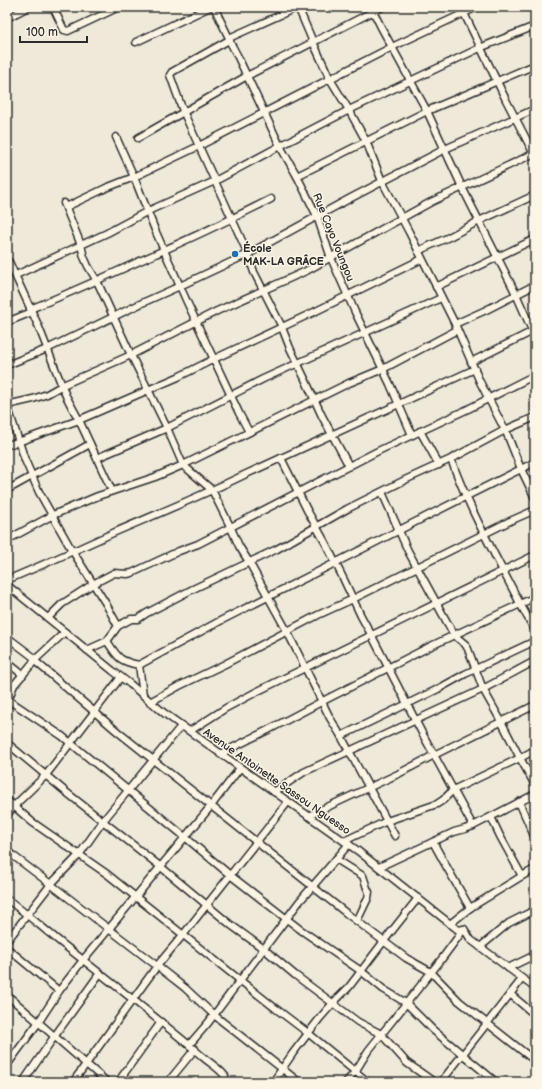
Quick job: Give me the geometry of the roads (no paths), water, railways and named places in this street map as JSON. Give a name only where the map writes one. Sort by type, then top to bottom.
[{"type":"street","points":[[7,18],[28,7]]},
{"type":"street","points":[[53,7],[61,26],[64,30],[68,31],[119,7]]},
{"type":"street","points":[[136,42],[210,7]]},
{"type":"street","name":"Rue Cayo Voungou","points":[[214,7],[280,146],[317,216],[331,258],[412,435]]},
{"type":"street","points":[[350,466],[322,416],[282,328],[254,272],[248,254],[183,111],[170,75],[172,72],[229,39],[298,7],[330,78],[366,141],[382,181],[456,327],[488,399],[505,430],[520,469],[535,498]]},
{"type":"street","points":[[138,138],[183,111],[247,76],[313,42],[372,9],[382,7]]},
{"type":"street","points":[[395,836],[321,702],[286,631],[239,546],[212,490],[183,465],[97,281],[88,266],[65,205],[134,177],[199,146],[463,10],[477,7]]},
{"type":"street","points":[[372,9],[427,111],[462,187],[534,333],[471,362]]},
{"type":"street","points":[[118,626],[94,584],[72,551],[39,492],[18,442],[7,405],[38,398],[63,385],[131,355],[263,290],[306,272],[402,218],[462,187],[535,154],[515,118],[463,10]]},
{"type":"street","points":[[16,276],[148,211],[215,181],[349,110],[482,48],[535,26]]},
{"type":"street","points":[[297,176],[427,111],[535,65]]},
{"type":"street","points":[[7,365],[48,349],[142,303],[248,254],[382,181],[445,149],[535,109]]},
{"type":"street","points":[[116,137],[196,322],[249,432]]},
{"type":"street","points":[[418,251],[535,195]]},
{"type":"street","points":[[7,322],[232,219],[271,199]]},
{"type":"street","points":[[436,287],[535,239]]},
{"type":"street","points":[[7,445],[79,420],[178,378],[214,359],[282,328],[422,259]]},
{"type":"street","points":[[9,262],[48,349],[66,396],[79,420],[112,491]]},
{"type":"street","points":[[7,540],[52,515],[98,496],[155,477],[183,465],[349,383],[383,369],[486,310],[535,285]]},
{"type":"street","points":[[97,458],[167,428],[298,363],[441,298]]},
{"type":"street","points":[[7,580],[42,566],[72,551],[212,490],[475,370]]},
{"type":"street","points":[[48,618],[62,604],[114,573],[132,573],[179,551],[198,544],[298,492],[535,375]]},
{"type":"street","points":[[87,650],[107,641],[118,626],[131,619],[138,619],[153,609],[249,562],[348,509],[451,459],[505,430],[535,417]]},
{"type":"street","points":[[420,431],[439,465]]},
{"type":"street","points":[[7,490],[90,444]]},
{"type":"street","points":[[281,458],[353,599],[360,616],[473,826]]},
{"type":"street","points":[[451,459],[458,478],[484,534],[535,630]]},
{"type":"street","points":[[107,641],[117,657],[127,662],[139,665],[199,632],[535,462]]},
{"type":"street","points":[[382,492],[408,551],[454,635],[465,644],[468,649],[483,689],[535,785]]},
{"type":"street","points":[[150,702],[318,615],[535,510]]},
{"type":"street","points":[[190,731],[226,708],[258,691],[535,555]]},
{"type":"street","name":"Avenue Antoinette Sassou Nguesso","points":[[7,585],[150,702],[220,754],[347,843],[458,930],[464,929]]},
{"type":"street","points":[[220,754],[454,635],[535,597]]},
{"type":"street","points":[[65,632],[36,660],[14,685],[8,701],[62,736],[230,875],[301,930],[383,989],[406,1003],[433,1030],[496,1082]]},
{"type":"street","points":[[7,637],[36,660],[118,732],[357,921],[406,958],[431,972],[458,1000],[535,1061]]},
{"type":"street","points":[[341,736],[475,669],[535,641]]},
{"type":"street","points":[[274,792],[304,772],[483,689],[535,661]]},
{"type":"street","points":[[7,662],[23,675]]},
{"type":"street","points":[[139,665],[142,695]]},
{"type":"street","points":[[7,815],[14,806],[46,775],[121,677]]},
{"type":"street","points":[[308,816],[398,774],[535,705]]},
{"type":"street","points":[[7,941],[51,884],[79,855],[103,821],[182,725]]},
{"type":"street","points":[[7,742],[206,905],[295,975],[358,1022],[381,1034],[407,1063],[434,1082]]},
{"type":"street","points":[[188,1045],[208,1023],[299,902],[336,859],[347,843],[387,821],[437,804],[453,790],[535,750]]},
{"type":"street","points":[[7,1064],[83,960],[211,806],[240,768]]},
{"type":"street","points":[[379,867],[454,832],[473,826],[535,794]]},
{"type":"street","points":[[7,800],[32,822],[107,874],[368,1082]]},
{"type":"street","points":[[73,1082],[132,998],[288,802]]},
{"type":"street","points":[[519,802],[535,838]]},
{"type":"street","points":[[491,817],[522,876]]},
{"type":"street","points":[[433,842],[470,908]]},
{"type":"street","points":[[7,851],[185,988],[214,1015],[299,1082]]},
{"type":"street","points":[[336,859],[363,876],[368,888],[368,898],[357,921]]},
{"type":"street","points":[[450,924],[470,908],[522,876],[535,870]]},
{"type":"street","points":[[273,1082],[308,1033],[333,1003],[349,987],[418,898]]},
{"type":"street","points":[[7,899],[132,998],[188,1045],[195,1049],[220,1071],[224,1076],[223,1082]]},
{"type":"street","points":[[480,947],[509,923],[535,910]]},
{"type":"street","points":[[346,1082],[355,1072],[381,1034],[464,929],[471,940],[535,988]]},
{"type":"street","points":[[7,948],[60,991]]},
{"type":"street","points":[[508,968],[535,955]]},
{"type":"street","points":[[23,1082],[100,973]]},
{"type":"street","points":[[441,1082],[522,979]]},
{"type":"street","points":[[510,994],[535,1015]]},
{"type":"street","points":[[7,995],[107,1082]]},
{"type":"street","points":[[118,1082],[161,1022]]},
{"type":"street","points":[[168,1082],[195,1049]]},
{"type":"street","points":[[7,1052],[12,1057]]},
{"type":"place","name":"École MAK-LA GRÂCE","points":[[235,254]]}]
